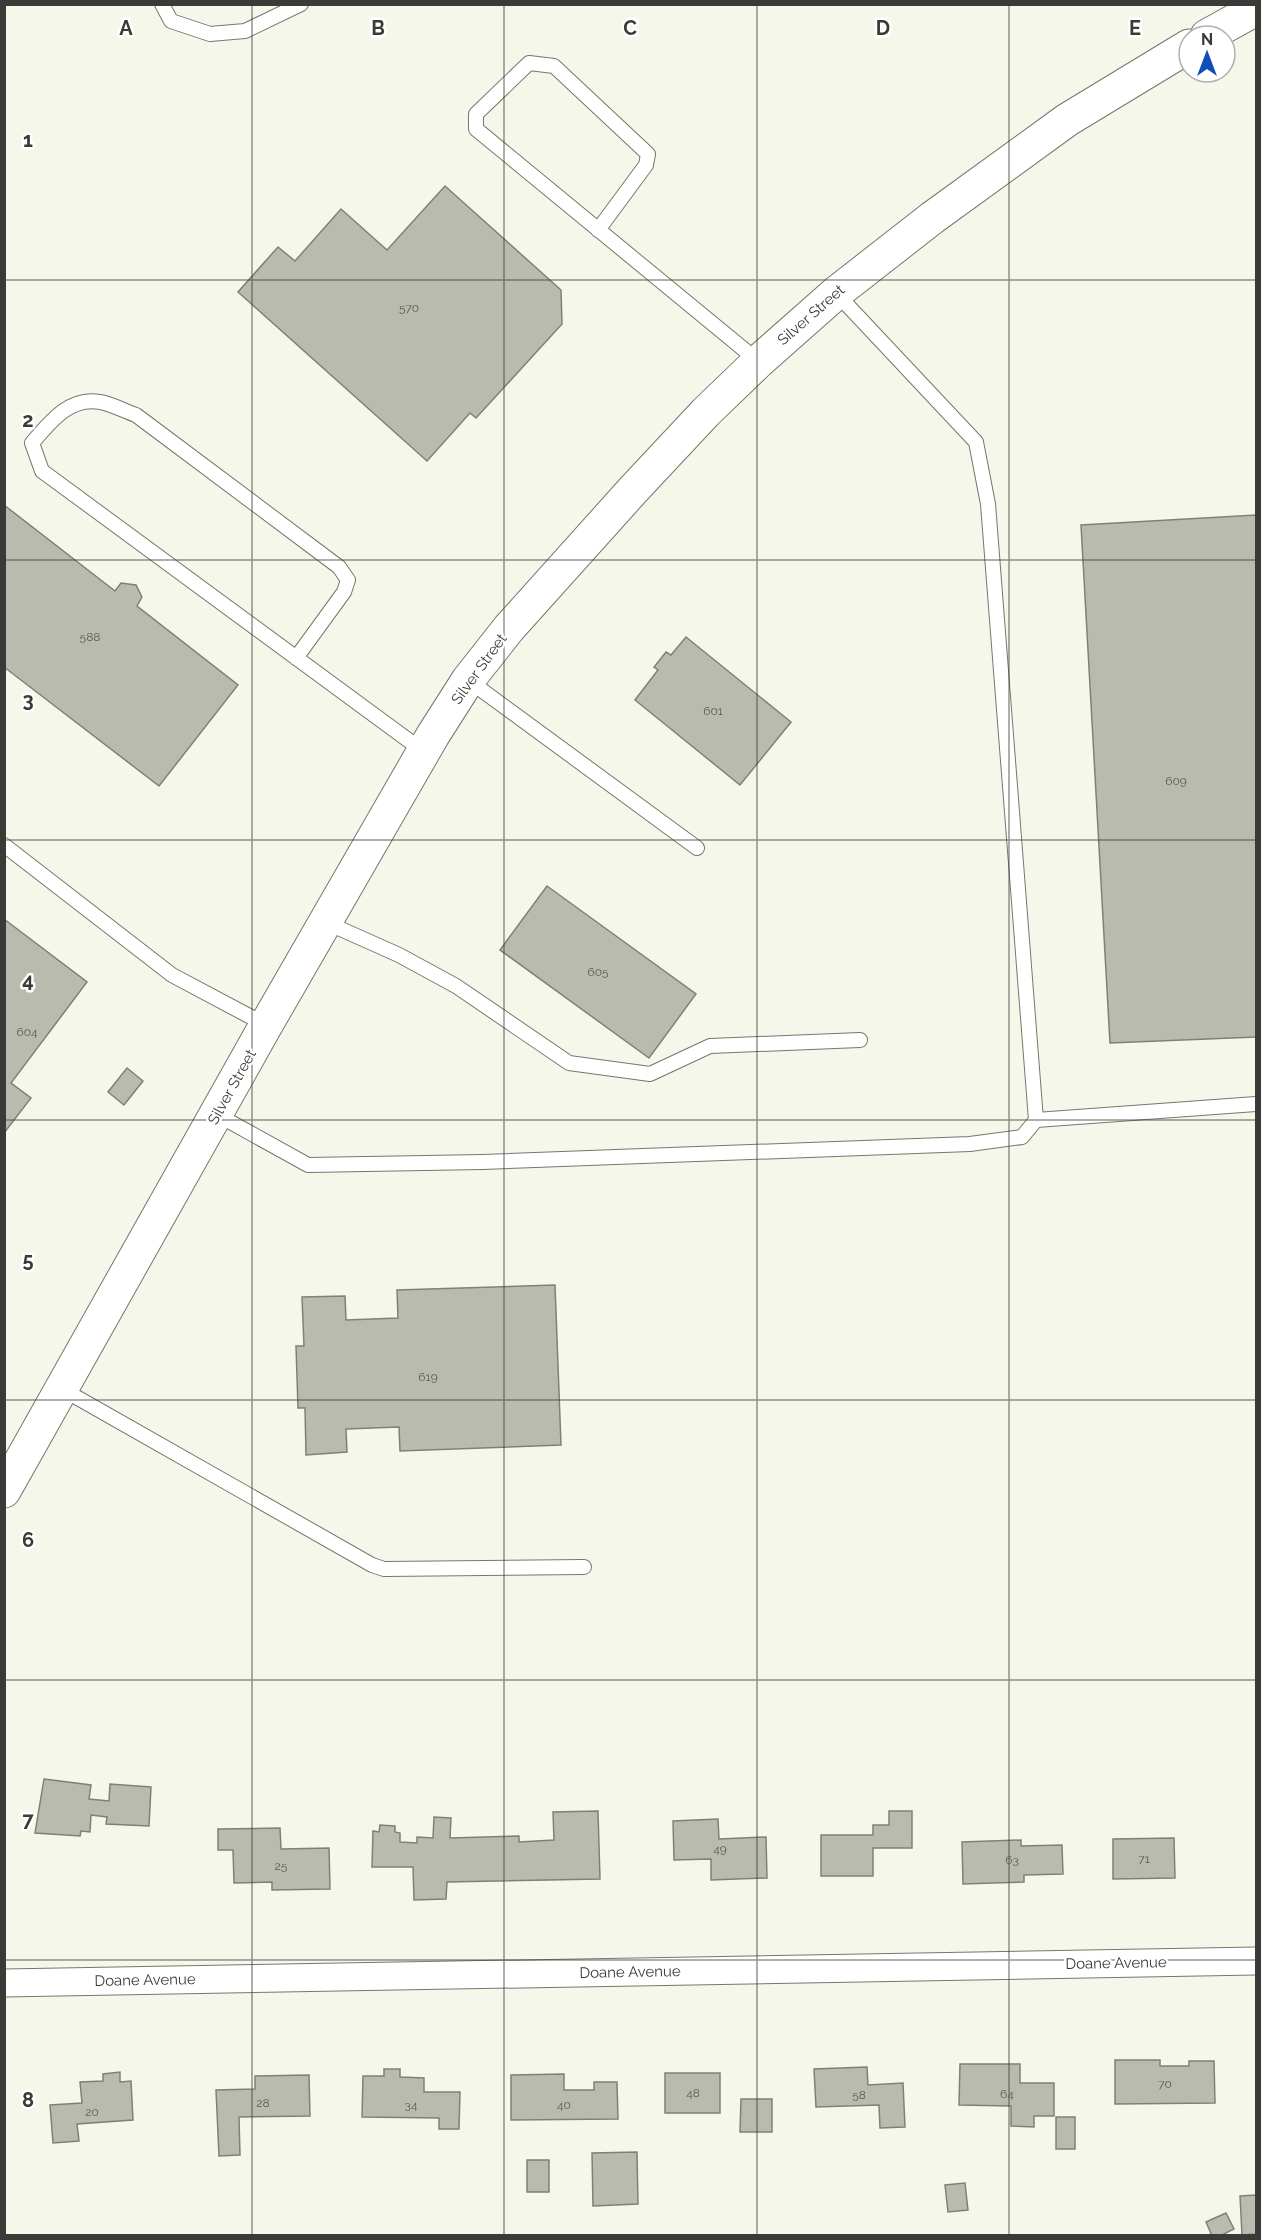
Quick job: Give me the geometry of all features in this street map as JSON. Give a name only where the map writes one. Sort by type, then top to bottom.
[{"type":"street","points":[[1229,24],[1257,9]]},
{"type":"street","name":"Silver Street","points":[[4,1491],[423,751],[468,680],[509,628],[706,412],[836,293],[949,206],[1067,120],[1177,53]]},
{"type":"street","name":"Doane Avenue","points":[[4,1983],[1257,1961]]},
{"type":"lane","points":[[162,4],[171,21],[210,33],[245,31],[301,4]]},
{"type":"lane","points":[[598,230],[646,165],[648,154],[554,66],[529,63],[476,114],[477,129],[598,230],[758,362]]},
{"type":"lane","points":[[216,1114],[308,1165],[483,1162],[970,1144],[1022,1137],[1036,1120],[988,504],[976,442],[836,293]]},
{"type":"lane","points":[[296,658],[344,592],[348,579],[339,567],[136,415],[100,402],[77,402],[52,419],[32,443],[42,471],[296,658],[423,751]]},
{"type":"lane","points":[[468,680],[697,848]]},
{"type":"lane","points":[[4,845],[172,975],[266,1025]]},
{"type":"lane","points":[[325,922],[399,955],[456,986],[568,1063],[650,1074],[710,1046],[860,1040]]},
{"type":"lane","points":[[1036,1120],[1257,1104]]},
{"type":"lane","points":[[62,1389],[372,1565],[384,1569],[584,1567]]},
{"type":"building","points":[[445,186],[561,290],[562,324],[476,418],[470,413],[427,461],[238,292],[278,247],[295,261],[341,209],[387,250]]},
{"type":"building","points":[[4,505],[115,591],[121,583],[136,585],[142,597],[137,606],[238,685],[159,786],[4,667]]},
{"type":"building","points":[[1256,515],[1256,1037],[1110,1043],[1081,525]]},
{"type":"building","points":[[686,637],[791,722],[740,785],[635,700],[658,670],[654,667],[666,652],[671,655]]},
{"type":"building","points":[[547,886],[696,994],[649,1058],[500,950]]},
{"type":"building","points":[[4,919],[87,982],[11,1083],[31,1098],[4,1133]]},
{"type":"building","points":[[127,1068],[143,1081],[124,1105],[108,1092]]},
{"type":"building","points":[[555,1285],[561,1445],[400,1451],[399,1427],[346,1429],[347,1452],[306,1455],[305,1408],[298,1408],[296,1346],[304,1346],[302,1297],[345,1296],[346,1320],[398,1318],[397,1290]]},
{"type":"building","points":[[44,1779],[91,1785],[89,1799],[109,1801],[110,1784],[151,1787],[149,1826],[106,1824],[107,1817],[91,1815],[90,1832],[81,1831],[80,1836],[35,1833]]},
{"type":"building","points":[[598,1811],[600,1879],[447,1882],[446,1899],[414,1900],[413,1867],[372,1867],[373,1831],[379,1832],[380,1825],[395,1826],[395,1832],[400,1833],[400,1842],[417,1843],[417,1837],[433,1838],[434,1817],[451,1818],[450,1838],[519,1836],[519,1842],[554,1840],[553,1812]]},
{"type":"building","points":[[889,1811],[912,1811],[912,1848],[873,1848],[873,1876],[821,1876],[821,1835],[873,1835],[873,1825],[889,1825]]},
{"type":"building","points":[[718,1819],[719,1839],[766,1837],[767,1878],[711,1880],[711,1859],[674,1860],[673,1821]]},
{"type":"building","points":[[280,1828],[281,1849],[329,1848],[330,1889],[272,1890],[272,1882],[234,1883],[233,1850],[218,1850],[218,1829]]},
{"type":"building","points":[[1174,1838],[1175,1878],[1113,1879],[1113,1839]]},
{"type":"building","points":[[1021,1840],[1021,1846],[1062,1845],[1063,1874],[1024,1875],[1024,1882],[963,1884],[962,1842]]},
{"type":"building","points":[[1115,2060],[1160,2060],[1160,2066],[1189,2066],[1189,2061],[1214,2061],[1215,2103],[1115,2104]]},
{"type":"building","points":[[960,2064],[1020,2064],[1020,2083],[1054,2083],[1054,2116],[1034,2116],[1034,2127],[1011,2126],[1011,2106],[959,2105]]},
{"type":"building","points":[[867,2067],[868,2085],[903,2083],[905,2127],[880,2128],[879,2105],[816,2107],[814,2069]]},
{"type":"building","points":[[384,2069],[400,2069],[400,2077],[424,2078],[424,2092],[460,2092],[459,2129],[439,2129],[439,2118],[362,2117],[363,2076],[384,2076]]},
{"type":"building","points":[[120,2072],[120,2082],[131,2081],[133,2120],[77,2124],[79,2141],[53,2143],[50,2105],[82,2103],[80,2082],[103,2081],[103,2074]]},
{"type":"building","points":[[665,2073],[720,2073],[720,2113],[665,2113]]},
{"type":"building","points":[[564,2074],[564,2090],[594,2090],[594,2082],[617,2082],[618,2119],[511,2120],[511,2075]]},
{"type":"building","points":[[309,2075],[310,2116],[239,2117],[240,2155],[219,2156],[216,2090],[255,2089],[255,2076]]},
{"type":"building","points":[[741,2099],[772,2099],[772,2132],[740,2132]]},
{"type":"building","points":[[1056,2117],[1075,2117],[1075,2149],[1056,2149]]},
{"type":"building","points":[[637,2152],[638,2204],[593,2206],[592,2153]]},
{"type":"building","points":[[527,2160],[549,2160],[549,2192],[527,2192]]},
{"type":"building","points":[[965,2183],[968,2210],[948,2212],[945,2185]]},
{"type":"building","points":[[1256,2195],[1256,2234],[1242,2235],[1240,2196]]},
{"type":"building","points":[[1226,2213],[1234,2229],[1220,2236],[1212,2236],[1206,2222]]}]
